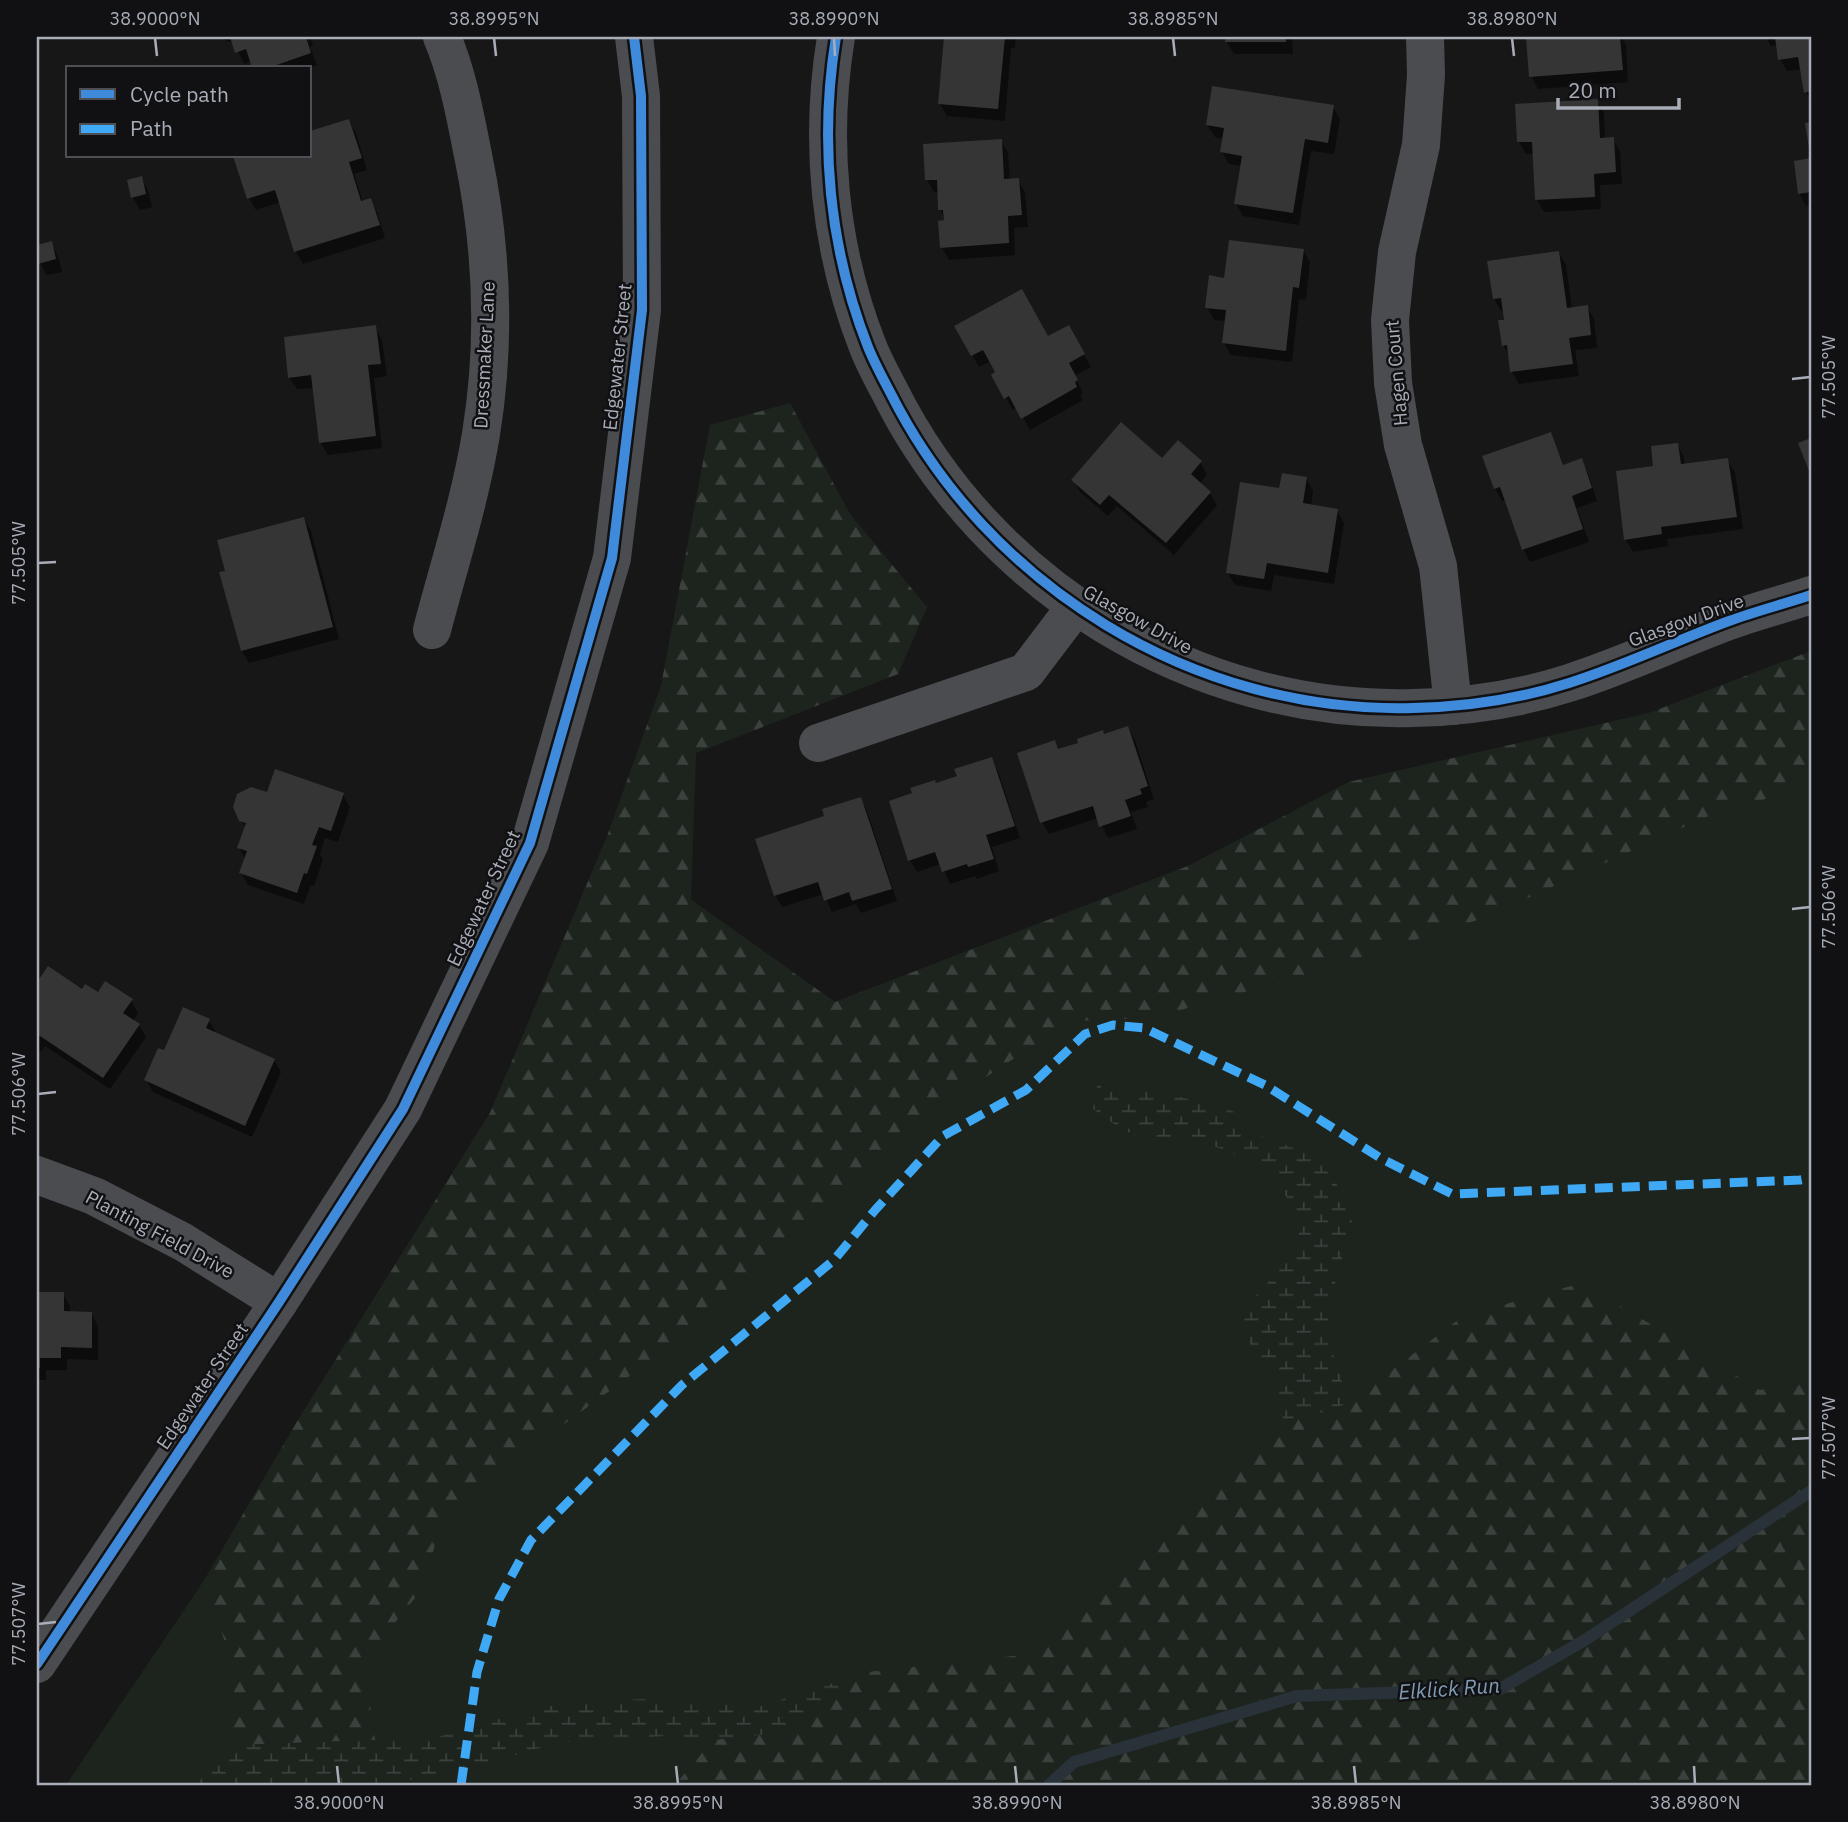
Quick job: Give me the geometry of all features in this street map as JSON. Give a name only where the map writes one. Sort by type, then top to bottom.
[{"type":"street","name":"Dressmaker Lane","points":[[432,630],[471,486],[481,433],[490,320],[489,263],[483,204],[462,97],[442,37]]},
{"type":"street","name":"Edgewater Street","points":[[37,1664],[279,1301],[403,1109],[530,843],[612,558],[642,310],[641,96],[634,37]]},
{"type":"street","name":"Glasgow Drive","points":[[836,37],[830,73],[827,143],[832,213],[846,282],[868,348],[909,429],[936,471],[967,510],[1002,547],[1105,626],[1185,666],[1271,693],[1311,701],[1411,708],[1453,706],[1510,698],[1569,683],[1731,620],[1811,595]]},
{"type":"street","name":"Hagen Court","points":[[1425,37],[1426,75],[1421,145],[1397,252],[1390,320],[1393,383],[1403,445],[1438,566],[1453,706]]},
{"type":"street","points":[[818,743],[1026,672],[1076,606]]},
{"type":"street","name":"Planting Field Drive","points":[[37,1175],[94,1196],[183,1242],[279,1301]]},
{"type":"green space","points":[[790,403],[850,514],[927,607],[898,674],[696,753],[691,900],[835,1002],[1188,866],[1349,782],[1649,713],[1811,651],[1811,785],[1706,817],[1484,918],[1292,979],[1152,1018],[1070,1021],[932,1113],[796,1244],[623,1381],[447,1510],[419,1593],[364,1661],[375,1740],[231,1745],[235,1674],[205,1579],[298,1420],[490,1113],[606,839],[661,686],[710,425]]},
{"type":"green space","points":[[1811,651],[1811,1785],[66,1785],[205,1579],[298,1420],[490,1113],[606,839],[835,1002],[1188,866],[1349,782],[1649,713]]},
{"type":"green space","points":[[1098,1081],[1119,1091],[1142,1089],[1222,1106],[1240,1115],[1243,1128],[1306,1153],[1328,1172],[1353,1215],[1329,1314],[1334,1357],[1349,1403],[1284,1424],[1276,1379],[1252,1350],[1244,1321],[1246,1307],[1281,1268],[1298,1241],[1300,1220],[1283,1191],[1264,1169],[1232,1153],[1200,1141],[1142,1138],[1121,1129],[1093,1109]]},
{"type":"green space","points":[[1582,1283],[1760,1390],[1811,1378],[1811,1785],[675,1785],[713,1740],[786,1732],[868,1672],[1023,1655],[1284,1424],[1349,1403],[1463,1316]]},
{"type":"green space","points":[[868,1672],[786,1732],[713,1740],[667,1736],[561,1742],[437,1777],[363,1785],[196,1785],[231,1745],[435,1738],[540,1707],[641,1699],[758,1707]]},
{"type":"building","points":[[230,37],[306,37],[311,53],[274,66],[251,66],[246,49],[235,53]]},
{"type":"building","points":[[944,37],[1005,37],[998,109],[938,104]]},
{"type":"building","points":[[1225,37],[1286,37],[1286,42],[1225,42]]},
{"type":"building","points":[[1526,37],[1620,37],[1623,70],[1529,77]]},
{"type":"building","points":[[1775,37],[1811,37],[1811,91],[1804,93],[1798,57],[1778,60]]},
{"type":"building","points":[[1212,86],[1334,105],[1328,143],[1305,139],[1293,213],[1234,204],[1242,156],[1220,152],[1224,128],[1206,125]]},
{"type":"building","points":[[1598,99],[1600,138],[1614,137],[1616,172],[1594,174],[1595,197],[1535,200],[1532,142],[1517,142],[1515,104]]},
{"type":"building","points":[[349,119],[362,158],[349,162],[361,201],[371,198],[380,225],[294,252],[275,190],[247,199],[234,158],[312,158],[312,130]]},
{"type":"building","points":[[1811,122],[1811,154],[1810,154],[1805,123]]},
{"type":"building","points":[[1002,139],[1004,179],[1019,178],[1022,215],[1008,216],[1009,243],[940,248],[938,221],[944,220],[943,210],[938,210],[937,180],[925,180],[923,144]]},
{"type":"building","points":[[1811,158],[1811,192],[1798,194],[1794,161]]},
{"type":"building","points":[[142,176],[146,194],[131,198],[127,180]]},
{"type":"building","points":[[1229,240],[1304,249],[1299,288],[1293,287],[1286,351],[1222,343],[1226,310],[1205,308],[1209,275],[1224,278]]},
{"type":"building","points":[[52,241],[56,259],[38,264],[37,245]]},
{"type":"building","points":[[1559,251],[1567,308],[1588,305],[1591,335],[1569,338],[1573,364],[1510,372],[1507,345],[1502,346],[1498,320],[1504,320],[1501,298],[1493,299],[1487,261]]},
{"type":"building","points":[[1022,289],[1048,336],[1069,325],[1085,354],[1069,363],[1078,380],[1075,382],[1077,387],[1021,419],[1009,396],[1004,399],[991,375],[995,372],[983,350],[971,356],[954,326]]},
{"type":"building","points":[[376,325],[381,364],[368,365],[376,436],[319,443],[311,375],[288,378],[284,337]]},
{"type":"building","points":[[1121,422],[1162,458],[1178,440],[1202,461],[1191,474],[1211,492],[1166,543],[1109,495],[1100,505],[1071,480]]},
{"type":"building","points":[[1551,432],[1563,465],[1582,458],[1592,488],[1572,496],[1583,529],[1522,550],[1500,487],[1494,489],[1482,456]]},
{"type":"building","points":[[1811,438],[1811,476],[1798,443]]},
{"type":"building","points":[[1678,443],[1681,464],[1728,458],[1737,517],[1661,527],[1662,534],[1624,540],[1616,471],[1653,466],[1651,446]]},
{"type":"building","points":[[1282,473],[1307,477],[1303,503],[1338,509],[1328,573],[1267,563],[1264,579],[1226,573],[1240,482],[1279,488]]},
{"type":"building","points":[[304,517],[333,627],[241,651],[219,572],[225,571],[217,540]]},
{"type":"building","points":[[1128,726],[1148,786],[1140,789],[1142,794],[1125,800],[1131,816],[1099,827],[1093,806],[1040,823],[1017,753],[1055,740],[1058,749],[1078,743],[1077,739],[1103,730],[1104,734]]},
{"type":"building","points":[[992,757],[1015,826],[986,835],[994,859],[942,872],[935,852],[908,861],[889,801],[912,793],[910,788],[957,776],[954,769]]},
{"type":"building","points":[[275,769],[344,793],[331,831],[319,827],[312,845],[317,846],[297,893],[239,873],[247,851],[237,848],[246,823],[239,821],[233,807],[237,794],[251,787],[267,792]]},
{"type":"building","points":[[861,797],[892,889],[852,901],[849,892],[824,901],[818,882],[774,896],[755,839],[824,816],[822,809]]},
{"type":"building","points":[[48,966],[82,989],[85,984],[98,992],[105,981],[133,999],[123,1013],[140,1024],[103,1078],[37,1034],[37,982]]},
{"type":"building","points":[[183,1007],[210,1019],[206,1028],[275,1059],[245,1126],[144,1080],[158,1048],[164,1050]]},
{"type":"building","points":[[37,1292],[64,1292],[64,1311],[92,1312],[92,1348],[61,1347],[61,1358],[40,1358],[40,1368],[37,1368]]},
{"type":"waterway","name":"Elklick Run","points":[[1049,1785],[1074,1762],[1297,1696],[1500,1689],[1585,1640],[1811,1491]]},
{"type":"marked path","points":[[461,1785],[477,1672],[499,1599],[531,1540],[682,1385],[834,1260],[876,1209],[943,1136],[1026,1090],[1085,1034],[1113,1025],[1144,1028],[1265,1085],[1382,1159],[1452,1194],[1811,1178]]},
{"type":"cycle path","points":[[37,1664],[279,1302],[403,1109],[530,843],[612,558],[642,310],[641,96],[634,37]]},
{"type":"cycle path","points":[[836,37],[828,115],[831,194],[844,271],[873,358],[931,462],[982,524],[1040,579],[1106,625],[1177,662],[1253,688],[1332,704],[1413,708],[1472,704],[1550,689],[1609,669],[1729,621],[1811,595]]}]
